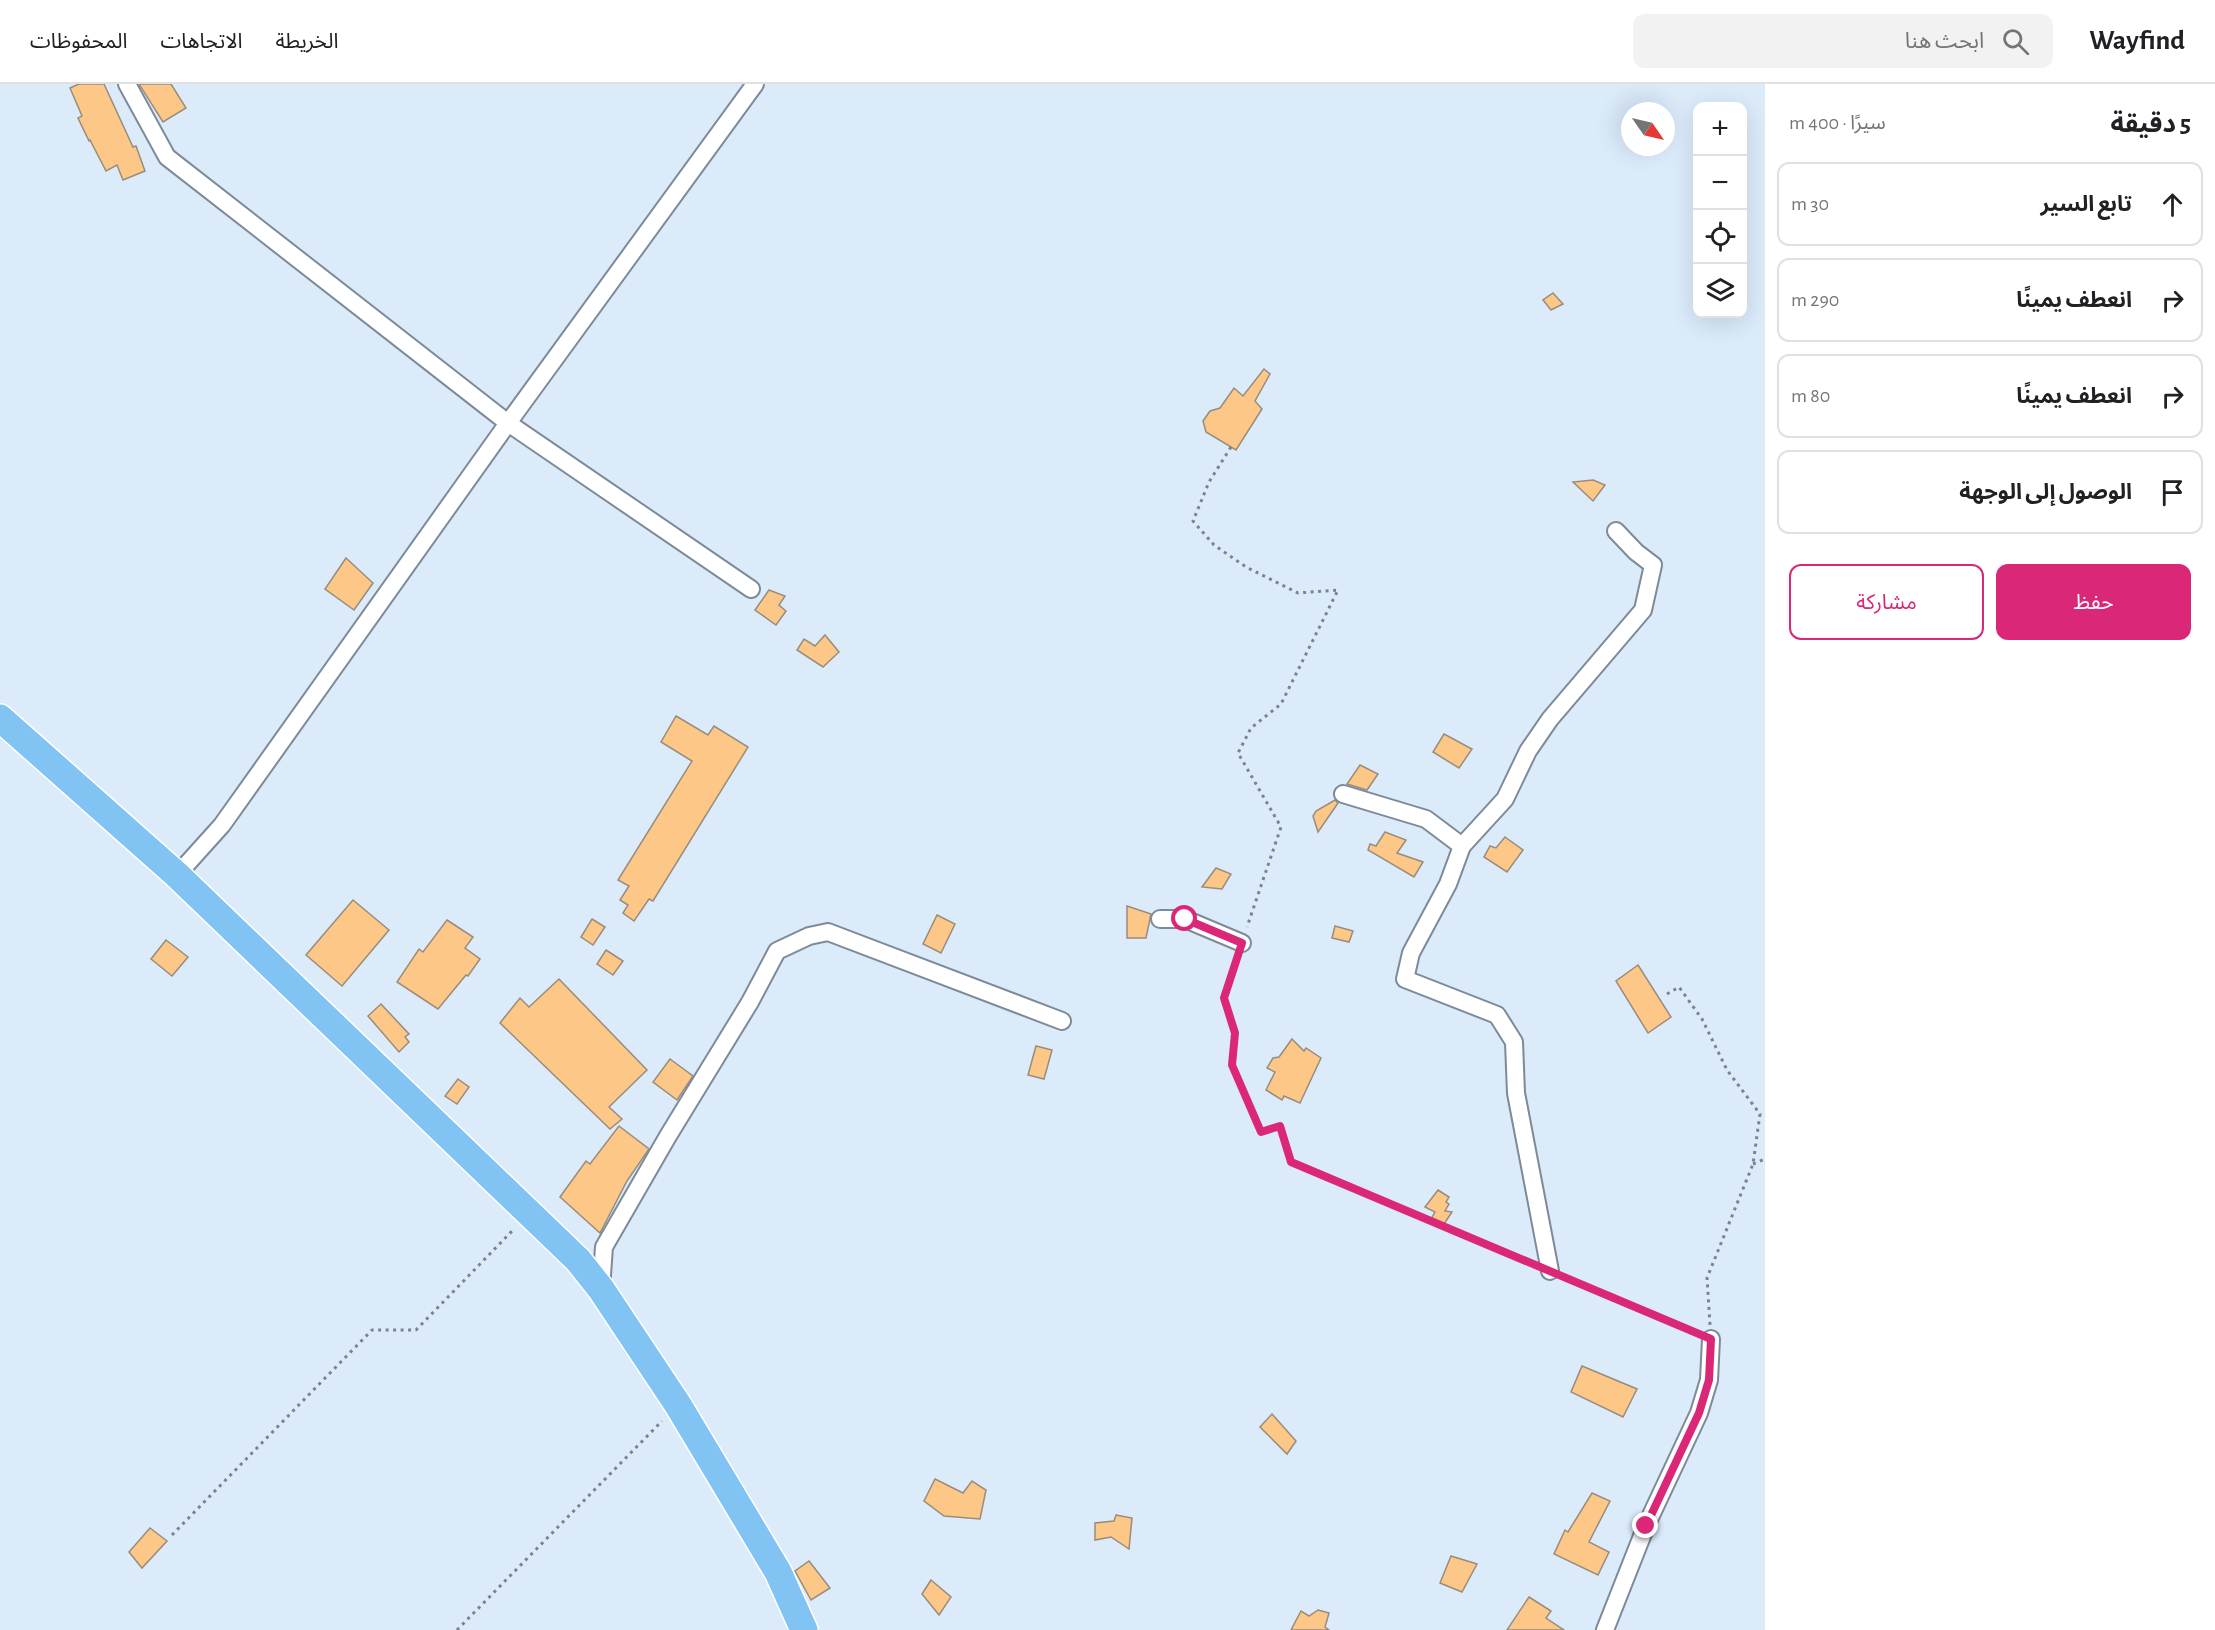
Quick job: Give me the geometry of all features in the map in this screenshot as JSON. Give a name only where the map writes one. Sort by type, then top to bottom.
[{"type":"main road","points":[[0,718],[177,875],[578,1260],[601,1289],[678,1404],[778,1572],[804,1630]]},
{"type":"street","points":[[127,84],[166,157],[508,423],[751,589]]},
{"type":"street","points":[[177,875],[222,825],[508,423],[755,84]]},
{"type":"street","points":[[1550,1272],[1516,1093],[1514,1042],[1497,1014],[1405,979],[1412,952],[1448,884],[1462,846],[1505,799],[1528,752],[1550,719],[1643,610],[1653,565],[1636,552],[1616,531]]},
{"type":"street","points":[[1343,794],[1426,819],[1462,846]]},
{"type":"street","points":[[1160,919],[1185,919],[1242,943]]},
{"type":"street","points":[[601,1289],[604,1246],[750,1002],[777,951],[809,936],[828,932],[1062,1021]]},
{"type":"street","points":[[1605,1630],[1646,1526],[1699,1413],[1709,1380],[1711,1339]]},
{"type":"path","points":[[1231,447],[1209,482],[1193,522],[1214,545],[1246,567],[1298,593],[1338,591],[1281,704],[1251,728],[1238,753],[1281,828],[1224,998],[1235,1033],[1232,1065],[1261,1132],[1280,1126],[1291,1162],[1711,1339],[1707,1278],[1753,1164],[1760,1114],[1727,1070],[1702,1019],[1679,987],[1667,993]]},
{"type":"path","points":[[1753,1164],[1765,1159]]},
{"type":"path","points":[[172,1535],[372,1330],[416,1330],[528,1214]]},
{"type":"path","points":[[457,1630],[678,1404]]},
{"type":"building","points":[[79,84],[104,84],[133,147],[136,146],[145,171],[123,180],[117,165],[106,171],[78,118],[82,116],[70,88]]},
{"type":"building","points":[[139,84],[171,84],[186,108],[163,122]]},
{"type":"building","points":[[1553,293],[1563,304],[1551,310],[1543,300]]},
{"type":"building","points":[[1264,369],[1270,374],[1255,401],[1262,409],[1236,450],[1206,432],[1203,421],[1210,411],[1220,408],[1234,388],[1243,396]]},
{"type":"building","points":[[1593,480],[1605,485],[1593,501],[1573,482]]},
{"type":"building","points":[[346,558],[373,583],[354,610],[325,589]]},
{"type":"building","points":[[769,590],[785,596],[779,605],[786,611],[776,625],[755,610]]},
{"type":"building","points":[[825,635],[839,652],[823,667],[797,650],[804,639],[815,646]]},
{"type":"building","points":[[676,716],[708,735],[714,726],[748,747],[653,901],[649,899],[634,921],[623,913],[628,905],[620,900],[629,886],[618,880],[692,761],[661,742]]},
{"type":"building","points":[[1444,734],[1472,749],[1459,768],[1433,752]]},
{"type":"building","points":[[1360,765],[1378,774],[1367,790],[1347,784]]},
{"type":"building","points":[[1335,800],[1338,803],[1318,832],[1313,816],[1316,811]]},
{"type":"building","points":[[1385,832],[1406,840],[1397,853],[1423,862],[1414,877],[1368,850],[1370,844],[1376,846]]},
{"type":"building","points":[[1505,837],[1523,850],[1507,872],[1484,857],[1490,846],[1496,848]]},
{"type":"building","points":[[1216,868],[1231,874],[1222,889],[1202,887]]},
{"type":"building","points":[[353,900],[389,930],[342,986],[306,955]]},
{"type":"building","points":[[1127,906],[1151,914],[1146,938],[1127,938]]},
{"type":"building","points":[[937,915],[955,924],[941,953],[923,944]]},
{"type":"building","points":[[592,919],[605,927],[593,945],[581,937]]},
{"type":"building","points":[[447,920],[473,937],[465,948],[480,959],[438,1009],[397,982],[419,949],[423,952]]},
{"type":"building","points":[[1335,926],[1353,931],[1349,942],[1332,938]]},
{"type":"building","points":[[166,940],[188,957],[172,976],[151,959]]},
{"type":"building","points":[[606,950],[623,961],[613,975],[597,964]]},
{"type":"building","points":[[1638,965],[1671,1017],[1648,1033],[1616,981]]},
{"type":"building","points":[[559,979],[647,1070],[609,1107],[622,1119],[610,1129],[500,1023],[520,998],[529,1007]]},
{"type":"building","points":[[381,1004],[409,1034],[405,1037],[409,1042],[399,1052],[368,1016]]},
{"type":"building","points":[[1292,1039],[1304,1051],[1306,1048],[1321,1058],[1300,1103],[1284,1096],[1282,1100],[1266,1090],[1275,1072],[1267,1068],[1273,1058],[1279,1057]]},
{"type":"building","points":[[1036,1046],[1052,1050],[1044,1079],[1028,1075]]},
{"type":"building","points":[[670,1059],[693,1076],[677,1100],[653,1082]]},
{"type":"building","points":[[458,1079],[469,1087],[457,1104],[445,1096]]},
{"type":"building","points":[[619,1126],[649,1149],[627,1181],[600,1233],[560,1197],[586,1161],[590,1164]]},
{"type":"building","points":[[1438,1190],[1449,1197],[1446,1202],[1449,1204],[1445,1211],[1452,1212],[1444,1224],[1431,1219],[1435,1212],[1425,1207]]},
{"type":"building","points":[[1582,1366],[1637,1389],[1623,1417],[1571,1392]]},
{"type":"building","points":[[1272,1414],[1296,1441],[1287,1454],[1260,1427]]},
{"type":"building","points":[[935,1479],[963,1493],[972,1481],[986,1490],[980,1519],[944,1516],[924,1501]]},
{"type":"building","points":[[1592,1493],[1610,1501],[1589,1542],[1609,1552],[1598,1575],[1554,1554],[1565,1530],[1568,1532]]},
{"type":"building","points":[[1116,1515],[1132,1518],[1129,1549],[1111,1537],[1095,1540],[1095,1523],[1114,1521]]},
{"type":"building","points":[[150,1528],[167,1541],[142,1568],[129,1552]]},
{"type":"building","points":[[1451,1556],[1477,1564],[1462,1592],[1440,1583]]},
{"type":"building","points":[[809,1561],[830,1588],[811,1600],[795,1571]]},
{"type":"building","points":[[931,1580],[951,1597],[939,1615],[922,1594]]},
{"type":"building","points":[[1529,1597],[1551,1611],[1546,1618],[1564,1630],[1507,1630]]},
{"type":"building","points":[[1318,1610],[1329,1613],[1325,1627],[1329,1630],[1291,1630],[1301,1611],[1309,1616]]},
{"type":"route","points":[[1185,919],[1242,943],[1224,998],[1235,1033],[1232,1065],[1261,1132],[1280,1126],[1291,1162],[1711,1339],[1709,1380],[1699,1413],[1646,1526]]}]
